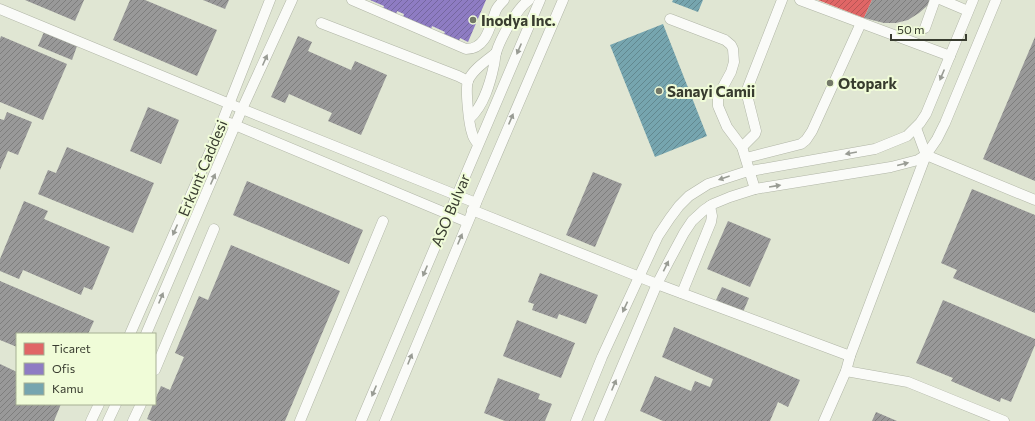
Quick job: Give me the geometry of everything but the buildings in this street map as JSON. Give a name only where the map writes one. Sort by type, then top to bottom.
[{"type":"street","name":"Erkunt Caddesi","points":[[130,333],[223,120],[270,0]]},
{"type":"street","points":[[146,333],[242,109],[292,0]]},
{"type":"street","points":[[352,0],[466,49],[473,49],[488,34],[497,8],[504,0]]},
{"type":"street","points":[[470,118],[476,112],[482,101],[495,63],[496,53],[514,17],[529,0]]},
{"type":"street","name":"ASO Bulvar","points":[[361,421],[540,0]]},
{"type":"street","name":"ASO Bulvar","points":[[385,421],[467,222],[563,0]]},
{"type":"street","points":[[742,147],[755,134],[756,131],[747,95],[748,87],[782,0]]},
{"type":"street","points":[[800,0],[950,56]]},
{"type":"street","points":[[924,28],[936,0]]},
{"type":"street","points":[[942,0],[968,11]]},
{"type":"street","points":[[576,421],[602,357],[640,276],[663,228],[679,206],[689,196],[708,184],[750,171],[875,149],[907,136],[916,128],[926,114],[973,0]]},
{"type":"street","points":[[824,421],[846,371],[850,356],[926,155],[945,124],[996,0]]},
{"type":"street","points":[[0,9],[229,104],[457,195],[474,206],[657,284],[850,356]]},
{"type":"street","points":[[670,19],[725,40],[731,45],[735,56],[734,62],[731,72],[718,96],[718,101],[727,127],[742,147],[755,189]]},
{"type":"street","points":[[321,23],[468,81]]},
{"type":"street","points":[[746,158],[801,144],[806,140],[812,132],[861,23]]},
{"type":"street","points":[[478,144],[471,132],[467,90],[468,81],[480,66],[496,53]]},
{"type":"street","points":[[223,120],[449,213],[467,222]]},
{"type":"street","points":[[916,128],[926,155],[1035,200]]},
{"type":"street","points":[[599,421],[657,284],[692,221],[710,206],[730,197],[755,189],[891,167],[918,160],[926,155]]},
{"type":"street","points":[[682,293],[712,222],[710,206]]},
{"type":"street","points":[[300,421],[383,221]]},
{"type":"street","points":[[156,368],[214,229]]},
{"type":"street","points":[[846,371],[908,382],[1004,421]]},
{"type":"street","points":[[92,421],[99,405]]},
{"type":"street","points":[[108,421],[116,405]]},
{"type":"street","points":[[133,421],[141,405]]},
{"type":"place","name":"Inodya Inc.","points":[[473,20]]},
{"type":"place","name":"Otopark","points":[[830,83]]},
{"type":"place","name":"Sanayi Camii","points":[[659,91]]}]
